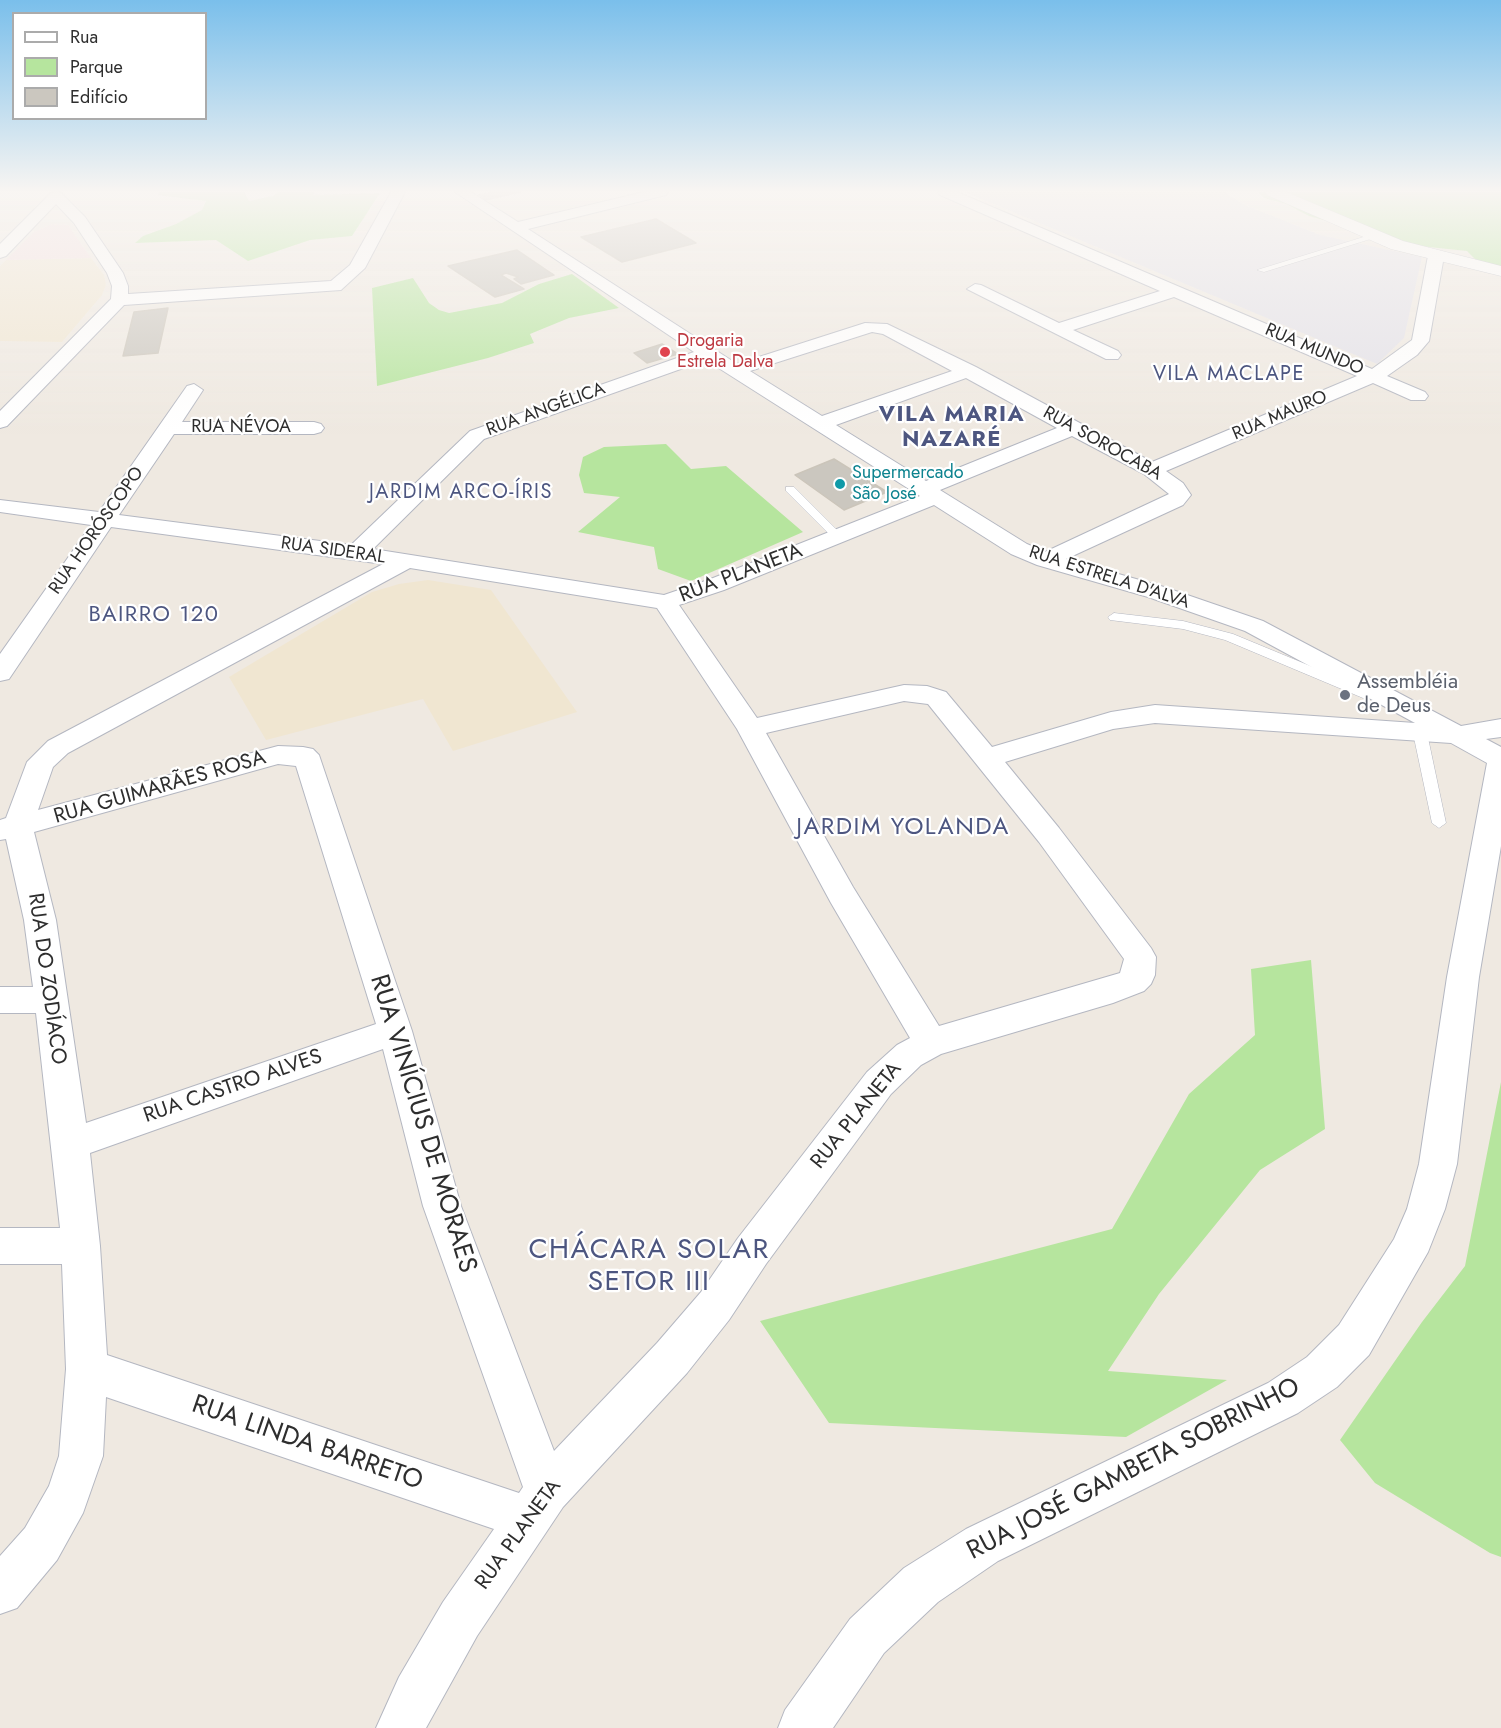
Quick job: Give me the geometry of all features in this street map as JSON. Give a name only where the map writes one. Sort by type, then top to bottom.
[{"type":"street","points":[[0,422],[118,300],[120,286],[115,273]]},
{"type":"street","points":[[118,300],[335,286],[351,273]]},
{"type":"street","name":"RUA ESTRELA D'ALVA","points":[[586,273],[992,534],[1046,560],[1156,592],[1254,626],[1459,735],[1501,760]]},
{"type":"street","name":"RUA MUNDO","points":[[1132,273],[1418,396]]},
{"type":"street","name":"RUA MAURO","points":[[1151,470],[1374,376],[1411,351],[1420,341],[1427,315],[1433,273]]},
{"type":"street","points":[[975,289],[1112,355]]},
{"type":"street","points":[[1058,329],[1175,291]]},
{"type":"street","name":"RUA SOROCABA","points":[[736,370],[871,327],[895,332],[1151,470],[1179,491],[1180,495],[1175,500],[1046,560]]},
{"type":"street","name":"RUA ANGÉLICA","points":[[356,553],[477,435],[499,425],[708,353]]},
{"type":"street","points":[[822,423],[969,371]]},
{"type":"street","name":"RUA HORÓSCOPO","points":[[0,673],[194,390]]},
{"type":"street","name":"RUA NÉVOA","points":[[168,428],[314,428]]},
{"type":"street","name":"RUA PLANETA","points":[[401,1728],[416,1694],[460,1618],[537,1504],[633,1402],[686,1341],[879,1083],[909,1054],[931,1043],[842,894],[750,728],[665,602],[716,585],[837,536],[1072,429]]},
{"type":"street","name":"RUA SIDERAL","points":[[0,506],[356,553],[665,602]]},
{"type":"street","points":[[9,829],[41,762],[58,747],[405,562]]},
{"type":"street","points":[[750,728],[904,693],[927,694],[937,698],[988,758],[1110,914],[1140,957],[1139,975],[1132,982],[1101,994],[931,1043]]},
{"type":"street","points":[[988,758],[1111,721],[1155,714],[1459,735],[1501,728]]},
{"type":"street","name":"RUA GUIMARÃES ROSA","points":[[9,829],[278,755],[303,756]]},
{"type":"street","name":"RUA VINÍCIUS DE MORAES","points":[[303,756],[309,762],[395,1031],[442,1206],[537,1504]]},
{"type":"street","name":"RUA JOSÉ GAMBETA SOBRINHO","points":[[803,1728],[867,1636],[921,1585],[982,1545],[1064,1508],[1282,1398],[1322,1372],[1354,1340],[1408,1252],[1425,1209],[1438,1164],[1463,977],[1501,760]]},
{"type":"street","name":"RUA DO ZODÍACO","points":[[0,1591],[41,1544],[67,1497],[81,1456],[87,1369],[81,1246],[71,1144],[40,920],[9,829]]},
{"type":"street","points":[[0,1000],[51,1000]]},
{"type":"street","name":"RUA CASTRO ALVES","points":[[71,1144],[395,1031]]},
{"type":"street","points":[[0,1246],[81,1246]]},
{"type":"street","name":"RUA LINDA BARRETO","points":[[87,1369],[537,1504]]},
{"type":"lane","points":[[790,489],[837,536]]},
{"type":"lane","points":[[1114,617],[1183,625],[1219,634],[1364,694],[1400,703]]},
{"type":"lane","points":[[1420,733],[1439,823]]},
{"type":"shaded area","points":[[0,273],[102,273],[104,275],[106,285],[102,295],[62,342],[0,341]]},
{"type":"shaded area","points":[[1158,273],[1419,273],[1404,338],[1377,364]]},
{"type":"shaded area","points":[[428,580],[491,590],[577,712],[453,751],[423,699],[266,740],[229,677],[372,592],[399,584]]},
{"type":"green space","points":[[572,274],[619,308],[569,318],[530,334],[534,343],[488,358],[377,386],[372,288],[413,278],[429,303],[449,313],[502,303],[539,284]]},
{"type":"green space","points":[[666,444],[691,469],[726,466],[803,532],[691,581],[658,569],[654,547],[578,532],[620,497],[584,493],[579,475],[583,457],[604,447]]},
{"type":"green space","points":[[1311,960],[1325,1129],[1260,1170],[1159,1294],[1108,1371],[1227,1380],[1126,1437],[829,1423],[760,1321],[1112,1229],[1189,1094],[1255,1035],[1251,969]]},
{"type":"green space","points":[[1501,1082],[1501,1557],[1490,1553],[1375,1483],[1340,1440],[1422,1322],[1465,1266]]},
{"type":"building","points":[[458,273],[551,273],[554,275],[521,284],[514,279],[518,277],[506,273],[501,275],[524,289],[495,297]]},
{"type":"building","points":[[168,308],[158,353],[123,356],[134,312]]},
{"type":"building","points":[[662,344],[678,354],[647,363],[634,353]]},
{"type":"building","name":"Supermercado São José","points":[[834,459],[887,492],[844,510],[795,475]]},
{"type":"place","name":"Drogaria Estrela Dalva","points":[[665,352]]},
{"type":"place","name":"Supermercado São José","points":[[840,484]]},
{"type":"place","name":"Assembléia de Deus","points":[[1345,695]]},
{"type":"district","name":"VILA MACLAPE","points":[[1229,375]]},
{"type":"district","name":"VILA MARIA NAZARÉ","points":[[952,428]]},
{"type":"district","name":"JARDIM ARCO-ÍRIS","points":[[461,493]]},
{"type":"district","name":"BAIRRO 120","points":[[154,616]]},
{"type":"district","name":"JARDIM YOLANDA","points":[[903,828]]},
{"type":"district","name":"CHÁCARA SOLAR SETOR III","points":[[649,1267]]}]
